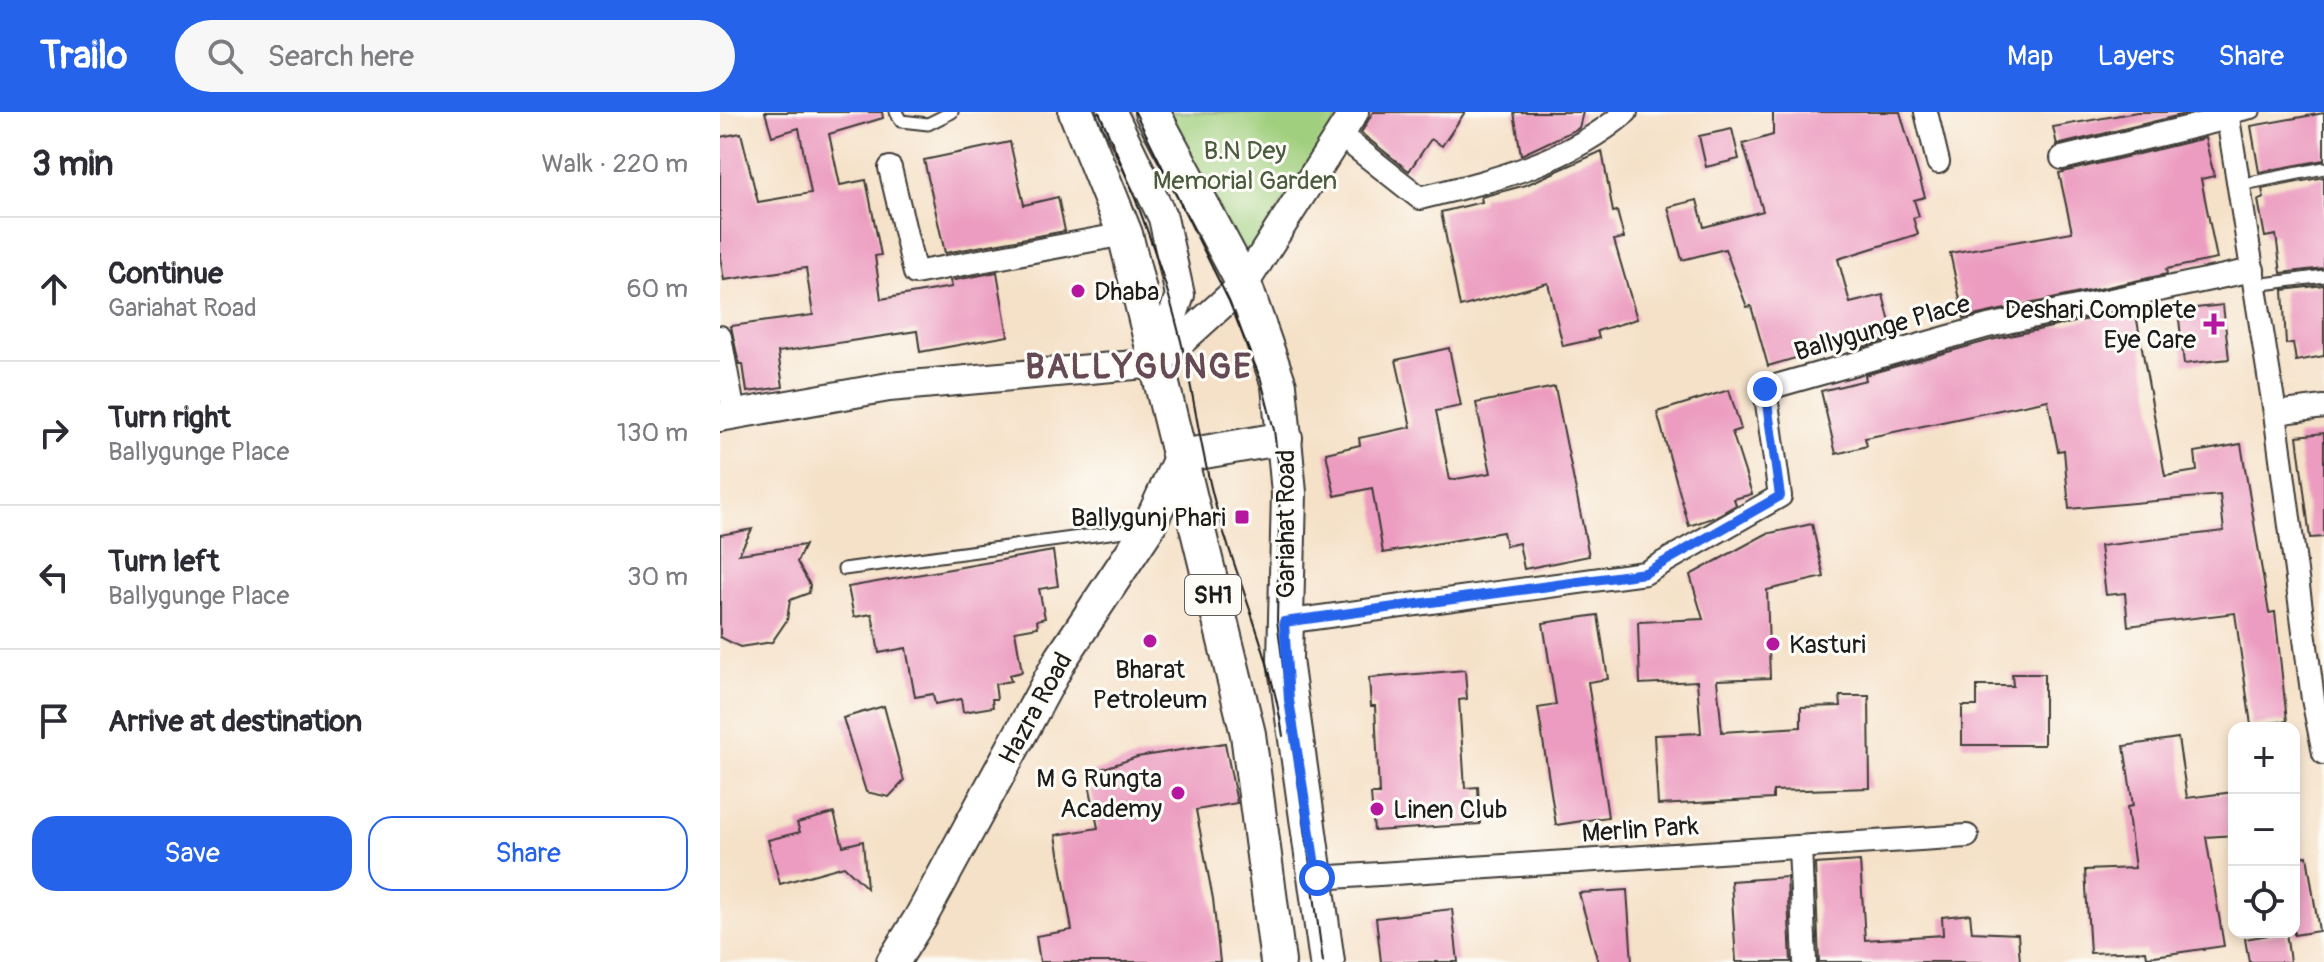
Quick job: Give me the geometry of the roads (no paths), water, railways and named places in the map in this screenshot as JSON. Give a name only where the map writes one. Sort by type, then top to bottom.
[{"type":"main road","name":"SH1","points":[[1076,112],[1125,234],[1248,734],[1278,962]]},
{"type":"main road","name":"Gariahat Road","points":[[1152,112],[1244,284],[1269,348],[1279,385],[1289,493],[1284,622],[1289,700],[1327,962]]},
{"type":"main road","points":[[1181,456],[1286,438]]},
{"type":"main road","name":"Hazra Road","points":[[893,962],[921,917],[1061,659],[1148,528],[1181,456]]},
{"type":"street","points":[[1112,112],[1163,218],[1180,295],[1157,363]]},
{"type":"street","points":[[720,337],[727,416],[889,387],[1157,363],[1244,284],[1346,123],[1420,198],[1512,176],[1598,137],[1626,112]]},
{"type":"street","points":[[1926,112],[1938,162]]},
{"type":"street","points":[[2062,158],[2228,115],[2324,753]]},
{"type":"street","points":[[890,168],[915,273],[1125,234]]},
{"type":"street","name":"Ballygunge Place","points":[[1284,622],[1645,573],[1780,496],[1765,389],[1988,326],[2254,278]]},
{"type":"street","points":[[2275,413],[2324,407]]},
{"type":"street","name":"Merlin Park","points":[[1317,878],[1967,836]]},
{"type":"street","points":[[1800,847],[1805,962]]},
{"type":"lane","points":[[896,112],[901,121],[928,124],[952,112]]},
{"type":"lane","points":[[2228,115],[2254,112]]},
{"type":"lane","points":[[2239,185],[2324,168]]},
{"type":"lane","points":[[2254,278],[2324,276]]},
{"type":"lane","points":[[844,569],[1148,528]]},
{"type":"tram line","points":[[1099,112],[1165,282],[1186,362],[1212,493],[1263,651],[1283,736]]},
{"type":"tram line","points":[[1135,112],[1229,301],[1261,380],[1274,430],[1280,479],[1277,620],[1323,962]]},
{"type":"place","name":"Dhaba","points":[[1078,291]]},
{"type":"place","name":"Deshari Complete Eye Care","points":[[2214,324]]},
{"type":"place","name":"Ballygunj Phari","points":[[1242,517]]},
{"type":"place","name":"Bharat Petroleum","points":[[1150,641]]},
{"type":"place","name":"Kasturi","points":[[1773,644]]},
{"type":"place","name":"M G Rungta Academy","points":[[1178,793]]},
{"type":"place","name":"Linen Club","points":[[1377,809]]},
{"type":"district","name":"BALLYGUNGE","points":[[1139,366]]},
{"type":"park label","name":"B.N Dey Memorial Garden","points":[[1245,165]]}]
